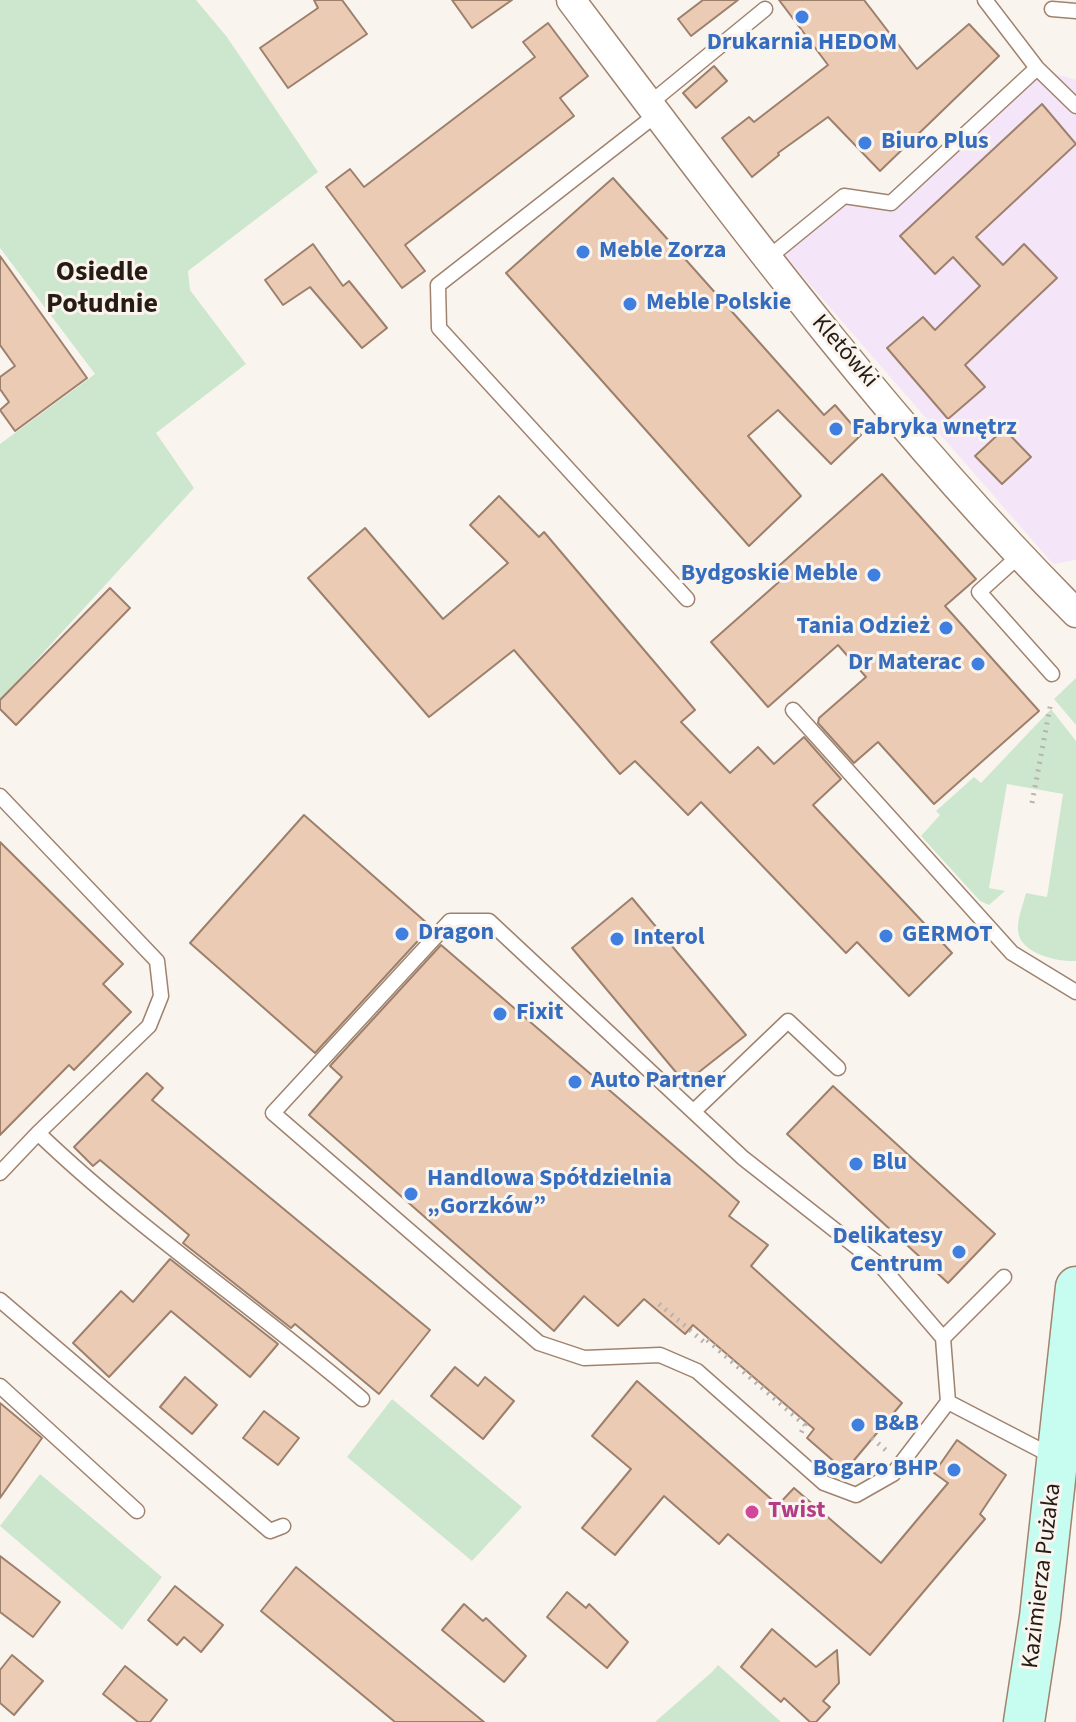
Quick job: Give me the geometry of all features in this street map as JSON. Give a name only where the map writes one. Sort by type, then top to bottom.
[{"type":"street","name":"Kletówki","points":[[571,0],[814,319],[1020,555],[1076,613]]},
{"type":"street","name":"Kazimierza Pużaka","points":[[1024,1722],[1040,1617],[1076,1287]]},
{"type":"lane","points":[[985,0],[1037,68],[1076,106]]},
{"type":"lane","points":[[687,599],[439,328],[438,285],[653,109],[765,9]]},
{"type":"lane","points":[[1052,9],[1076,11]]},
{"type":"lane","points":[[768,258],[844,196],[891,203],[1037,68]]},
{"type":"lane","points":[[1020,555],[979,592],[1052,674]]},
{"type":"lane","points":[[793,710],[1012,953],[1076,992]]},
{"type":"lane","points":[[0,796],[157,961],[161,996],[149,1026],[0,1173]]},
{"type":"lane","points":[[450,921],[489,921],[694,1111],[743,1158],[882,1267],[943,1338],[948,1402],[893,1474],[856,1495],[824,1483],[697,1371],[660,1355],[584,1358],[539,1343],[273,1113],[450,921]]},
{"type":"lane","points":[[694,1111],[788,1021],[838,1068]]},
{"type":"lane","points":[[38,1133],[98,1190],[294,1340],[362,1399]]},
{"type":"lane","points":[[943,1338],[1004,1277]]},
{"type":"lane","points":[[0,1300],[270,1531],[283,1526]]},
{"type":"lane","points":[[0,1386],[137,1511]]},
{"type":"lane","points":[[948,1402],[1056,1458]]},
{"type":"path","points":[[1032,803],[1051,702]]},
{"type":"path","points":[[659,1304],[704,1342],[706,1339],[805,1425],[798,1433],[810,1444]]},
{"type":"path","points":[[881,1461],[913,1424],[929,1427]]},
{"type":"path","points":[[872,1438],[889,1452]]},
{"type":"shaded area","points":[[1037,68],[1076,80],[1076,560],[1053,564],[779,249],[844,196],[891,203]]},
{"type":"green space","points":[[0,0],[196,0],[227,37],[318,172],[188,271],[190,290],[246,364],[156,433],[194,488],[0,700],[0,444],[95,374],[0,248]]},
{"type":"green space","points":[[1076,678],[1076,725],[1054,699]]},
{"type":"green space","points":[[1051,709],[1076,741],[1076,961],[1050,958],[1032,951],[1020,939],[1018,931],[1026,893],[1047,897],[1063,794],[1007,784],[989,888],[1005,891],[989,905],[980,901],[921,836],[940,815],[936,811],[974,777],[981,783]]},
{"type":"green space","points":[[392,1399],[522,1507],[472,1561],[347,1457]]},
{"type":"green space","points":[[40,1474],[162,1577],[122,1630],[0,1526]]},
{"type":"green space","points":[[718,1665],[781,1722],[655,1722],[712,1672]]},
{"type":"building","points":[[314,0],[342,0],[367,34],[288,88],[260,48],[318,8]]},
{"type":"building","points":[[452,0],[512,0],[472,28]]},
{"type":"building","points":[[703,0],[738,0],[691,36],[678,19]]},
{"type":"building","points":[[779,0],[864,0],[917,69],[969,24],[999,56],[880,171],[828,117],[778,153],[752,177],[722,138],[749,117],[754,122],[828,65]]},
{"type":"building","points":[[548,23],[588,76],[560,98],[574,116],[405,245],[425,271],[402,288],[326,187],[350,169],[364,187],[535,57],[523,42]]},
{"type":"building","points":[[714,66],[727,81],[696,108],[683,93]]},
{"type":"building","points":[[1042,104],[1076,144],[976,237],[1003,265],[1024,244],[1057,278],[965,365],[985,387],[948,419],[887,348],[923,317],[935,330],[980,286],[953,257],[935,274],[900,236]]},
{"type":"building","points":[[613,178],[824,415],[835,405],[861,435],[831,464],[778,410],[748,436],[801,496],[749,546],[506,273]]},
{"type":"building","points":[[313,244],[343,286],[349,281],[387,328],[362,348],[310,287],[283,305],[265,280]]},
{"type":"building","points":[[0,256],[87,378],[15,431],[0,410],[9,402],[0,389],[0,377],[15,366],[0,345]]},
{"type":"building","points":[[1004,429],[1031,457],[1002,484],[975,456]]},
{"type":"building","points":[[882,474],[976,579],[945,606],[1039,711],[934,804],[878,742],[854,763],[818,723],[819,718],[866,677],[838,645],[768,707],[711,642],[780,581],[772,572]]},
{"type":"building","points":[[499,496],[539,537],[544,532],[695,710],[681,722],[730,773],[758,747],[774,764],[804,737],[841,779],[813,805],[952,953],[909,996],[857,942],[846,953],[701,802],[688,815],[635,761],[620,774],[514,650],[429,717],[308,578],[365,528],[443,619],[508,563],[470,525]]},
{"type":"building","points":[[110,588],[130,608],[16,725],[0,709],[0,700]]},
{"type":"building","points":[[304,815],[428,924],[423,929],[426,932],[315,1053],[190,943]]},
{"type":"building","points":[[0,842],[123,964],[103,984],[131,1012],[74,1070],[69,1065],[0,1135]]},
{"type":"building","points":[[632,898],[746,1035],[685,1083],[572,948]]},
{"type":"building","points":[[441,945],[739,1202],[729,1216],[768,1245],[751,1266],[902,1403],[845,1471],[807,1438],[814,1429],[693,1325],[685,1334],[644,1299],[618,1326],[584,1296],[554,1331],[309,1115],[342,1077],[330,1066]]},
{"type":"building","points":[[147,1073],[163,1088],[152,1100],[430,1330],[379,1394],[295,1324],[291,1328],[183,1243],[189,1235],[100,1160],[93,1166],[74,1147]]},
{"type":"building","points":[[833,1086],[995,1234],[948,1283],[787,1134]]},
{"type":"building","points":[[170,1259],[278,1344],[250,1377],[171,1311],[109,1377],[73,1343],[121,1291],[133,1302]]},
{"type":"building","points":[[455,1367],[478,1386],[485,1377],[514,1401],[483,1439],[431,1396]]},
{"type":"building","points":[[185,1377],[217,1405],[192,1434],[160,1407]]},
{"type":"building","name":"Twist","points":[[637,1381],[778,1505],[794,1488],[881,1563],[948,1483],[934,1473],[957,1440],[1006,1475],[980,1514],[985,1519],[870,1655],[728,1534],[719,1544],[664,1496],[615,1555],[582,1528],[631,1469],[592,1436]]},
{"type":"building","points":[[0,1403],[42,1438],[0,1498]]},
{"type":"building","points":[[264,1411],[299,1438],[278,1465],[243,1438]]},
{"type":"building","points":[[0,1556],[60,1602],[33,1637],[0,1612]]},
{"type":"building","points":[[296,1567],[484,1722],[395,1722],[261,1611]]},
{"type":"building","points":[[175,1586],[223,1625],[201,1652],[184,1637],[177,1645],[148,1620]]},
{"type":"building","points":[[567,1592],[586,1608],[589,1604],[628,1642],[607,1668],[547,1617]]},
{"type":"building","points":[[464,1604],[483,1621],[486,1618],[526,1656],[504,1682],[442,1630]]},
{"type":"building","points":[[772,1629],[816,1667],[837,1650],[839,1683],[823,1701],[830,1707],[816,1722],[810,1722],[784,1698],[781,1702],[741,1667]]},
{"type":"building","points":[[12,1655],[43,1681],[14,1715],[0,1703],[0,1670]]},
{"type":"building","points":[[125,1666],[167,1700],[150,1722],[138,1722],[103,1694]]},
{"type":"place","name":"Drukarnia HEDOM","points":[[802,17]]},
{"type":"place","name":"Biuro Plus","points":[[865,143]]},
{"type":"place","name":"Meble Zorza","points":[[583,252]]},
{"type":"place","name":"Meble Polskie","points":[[630,304]]},
{"type":"place","name":"Fabryka wnętrz","points":[[836,429]]},
{"type":"place","name":"Bydgoskie Meble","points":[[874,575]]},
{"type":"place","name":"Tania Odzież","points":[[946,628]]},
{"type":"place","name":"Dr Materac","points":[[978,664]]},
{"type":"place","name":"Dragon","points":[[402,934]]},
{"type":"place","name":"GERMOT","points":[[886,936]]},
{"type":"place","name":"Interol","points":[[617,939]]},
{"type":"place","name":"Fixit","points":[[500,1014]]},
{"type":"place","name":"Auto Partner","points":[[575,1082]]},
{"type":"place","name":"Blu","points":[[856,1164]]},
{"type":"place","name":"Handlowa Spółdzielnia „Gorzków”","points":[[411,1194]]},
{"type":"place","name":"Delikatesy Centrum","points":[[959,1252]]},
{"type":"place","name":"B&B","points":[[858,1425]]},
{"type":"place","name":"Bogaro BHP","points":[[954,1470]]},
{"type":"place","name":"Twist","points":[[752,1512]]},
{"type":"district","name":"Osiedle Południe","points":[[102,290]]}]
